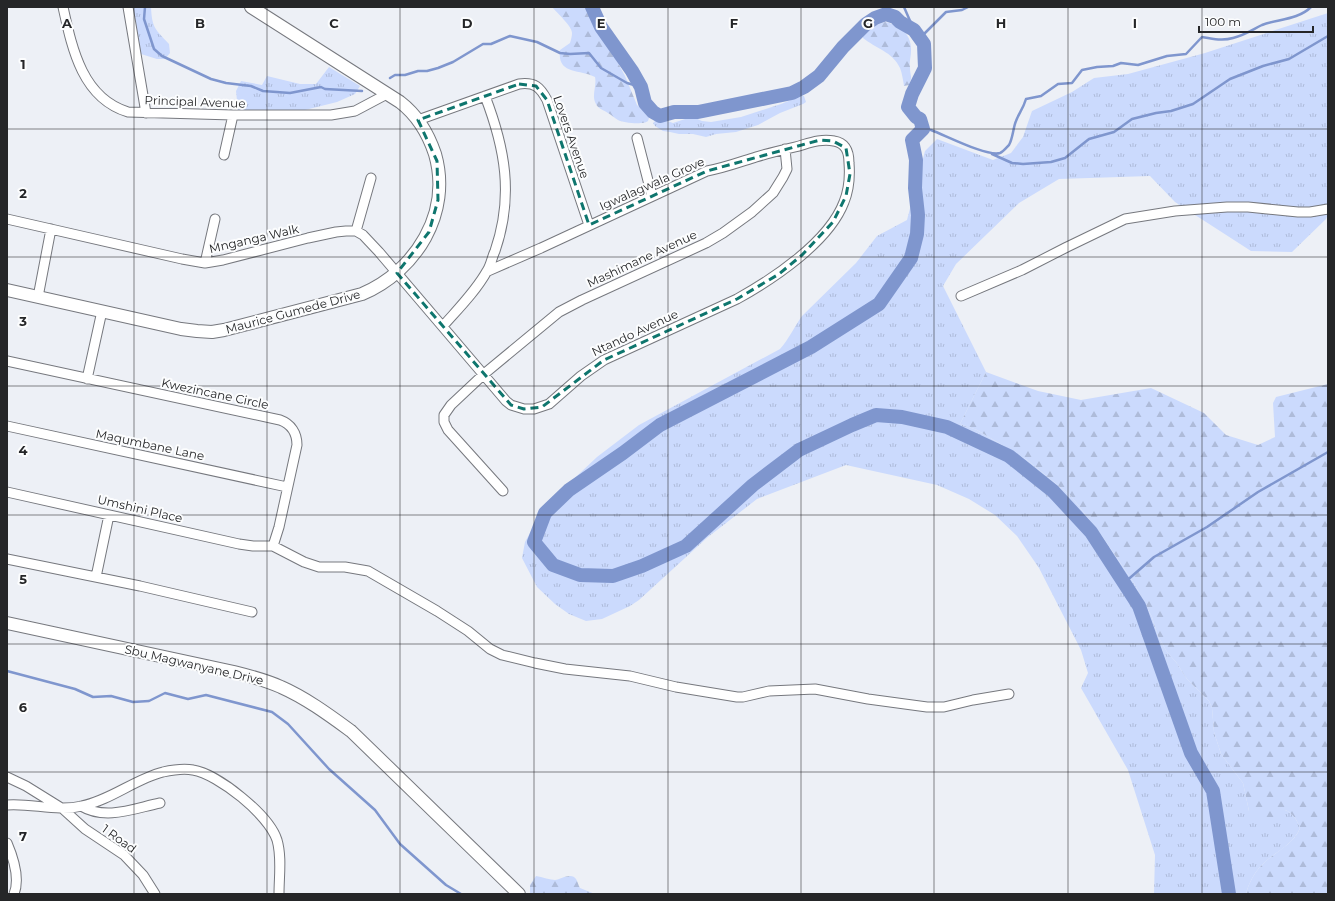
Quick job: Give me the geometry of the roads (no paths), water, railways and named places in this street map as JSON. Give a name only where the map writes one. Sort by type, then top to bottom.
[{"type":"street","name":"Principal Avenue","points":[[62,7],[73,48],[79,64],[91,85],[109,104],[117,109],[128,112],[233,116],[331,115],[355,111],[387,94]]},
{"type":"street","points":[[128,7],[146,113]]},
{"type":"street","name":"Maurice Gumede Drive","points":[[7,290],[181,329],[197,332],[212,332],[238,327],[362,294],[377,288],[397,273],[412,257],[429,232],[435,217],[438,200],[439,174],[437,161],[427,134],[418,120],[406,107],[387,94],[251,7]]},
{"type":"street","name":"Lovers Avenue","points":[[418,120],[519,84],[532,84],[540,89],[547,100],[589,225]]},
{"type":"street","points":[[443,326],[488,271],[503,223],[505,169],[493,117],[485,96]]},
{"type":"street","points":[[224,155],[233,116]]},
{"type":"street","points":[[637,138],[652,196]]},
{"type":"street","name":"Igwalagwala Grove","points":[[488,271],[707,171],[728,167],[757,156],[820,140],[833,141]]},
{"type":"street","name":"Ntando Avenue","points":[[397,273],[511,405],[524,410],[542,407],[552,402],[581,376],[604,360],[737,299],[768,281],[791,264],[819,238],[833,222],[844,204],[850,174],[849,155],[846,148],[841,143],[833,141]]},
{"type":"street","name":"Mashimane Avenue","points":[[503,491],[448,430],[444,422],[444,415],[451,405],[484,374],[559,312],[706,243],[739,222],[773,193],[780,183],[787,169],[785,149]]},
{"type":"street","points":[[371,178],[356,231],[369,241],[397,273]]},
{"type":"street","points":[[961,296],[1022,270],[1066,247],[1125,220],[1175,211],[1227,207],[1248,207],[1298,212],[1328,209]]},
{"type":"street","name":"Mnganga Walk","points":[[7,219],[182,259],[205,262],[223,260],[336,232],[356,231]]},
{"type":"street","points":[[205,262],[215,219]]},
{"type":"street","points":[[38,297],[51,229]]},
{"type":"street","points":[[87,379],[102,311]]},
{"type":"street","name":"Kwezincane Circle","points":[[7,360],[285,422],[295,433],[297,445],[279,527],[271,546]]},
{"type":"street","name":"Maqumbane Lane","points":[[7,426],[287,487]]},
{"type":"street","name":"Umshini Place","points":[[7,492],[239,544],[271,546]]},
{"type":"street","points":[[96,577],[109,515]]},
{"type":"street","points":[[271,546],[311,565],[345,567],[368,571],[437,611],[468,631],[496,652],[514,659],[565,669],[630,676],[683,688],[737,697],[769,691],[815,689],[868,699],[927,707],[944,707],[1009,694]]},
{"type":"street","points":[[7,558],[252,612]]},
{"type":"street","name":"Sbu Magwanyane Drive","points":[[7,623],[234,672],[282,687],[322,710],[351,731],[519,894]]},
{"type":"street","points":[[7,806],[22,805],[63,809],[81,806],[99,801],[162,772],[185,769],[203,773],[223,783],[238,795],[261,816],[273,831],[279,848],[280,859],[278,894]]},
{"type":"street","name":"1 Road","points":[[7,776],[63,809],[85,829],[124,855],[143,875],[155,894]]},
{"type":"street","points":[[81,806],[94,812],[105,814],[160,803]]},
{"type":"street","points":[[7,843],[15,874],[16,890],[14,894]]},
{"type":"waterway","points":[[145,7],[144,19],[154,49],[162,56],[211,79],[226,83],[251,86],[263,91],[290,93],[321,87],[325,89],[362,91]]},
{"type":"waterway","points":[[592,7],[601,27],[632,71],[641,87],[645,103],[653,112],[660,116],[674,112],[698,112],[792,93],[804,87],[819,76],[843,47],[866,24],[875,18],[886,14],[895,17],[900,22],[914,30],[924,44],[925,68],[912,94],[908,107],[916,117],[920,119],[923,129],[912,140],[916,160],[915,188],[918,215],[917,234],[911,258],[879,304],[811,347],[660,425],[623,453],[569,490],[545,513],[534,542],[553,565],[580,575],[613,576],[642,566],[686,546],[753,485],[799,450],[876,415],[902,417],[947,427],[1009,456],[1053,491],[1091,532],[1139,606],[1191,753],[1213,791],[1229,894]]},
{"type":"waterway","points":[[904,7],[914,30]]},
{"type":"waterway","points":[[920,38],[946,12],[962,10],[968,7]]},
{"type":"waterway","points":[[923,129],[931,130],[976,149],[986,152],[1000,153],[1009,145],[1016,121],[1026,99],[1041,96],[1058,84],[1072,83],[1082,70],[1113,66],[1121,63],[1138,65],[1167,56],[1186,54],[1202,37],[1222,40],[1237,37],[1262,25],[1294,17],[1311,7]]},
{"type":"waterway","points":[[390,78],[395,75],[405,75],[418,71],[427,71],[438,68],[453,62],[483,44],[491,44],[510,36],[537,42],[560,53],[589,53],[601,68],[627,83],[641,87]]},
{"type":"waterway","points":[[992,154],[1012,163],[1023,164],[1051,162],[1065,158],[1089,139],[1114,132],[1132,119],[1171,111],[1193,104],[1230,79],[1263,66],[1289,59],[1328,36]]},
{"type":"waterway","points":[[1124,583],[1154,557],[1207,527],[1258,492],[1328,452]]},
{"type":"waterway","points":[[7,671],[75,689],[93,697],[111,696],[133,702],[149,701],[165,693],[188,699],[206,695],[272,712],[288,724],[329,769],[375,810],[400,844],[446,885],[461,894]]}]
